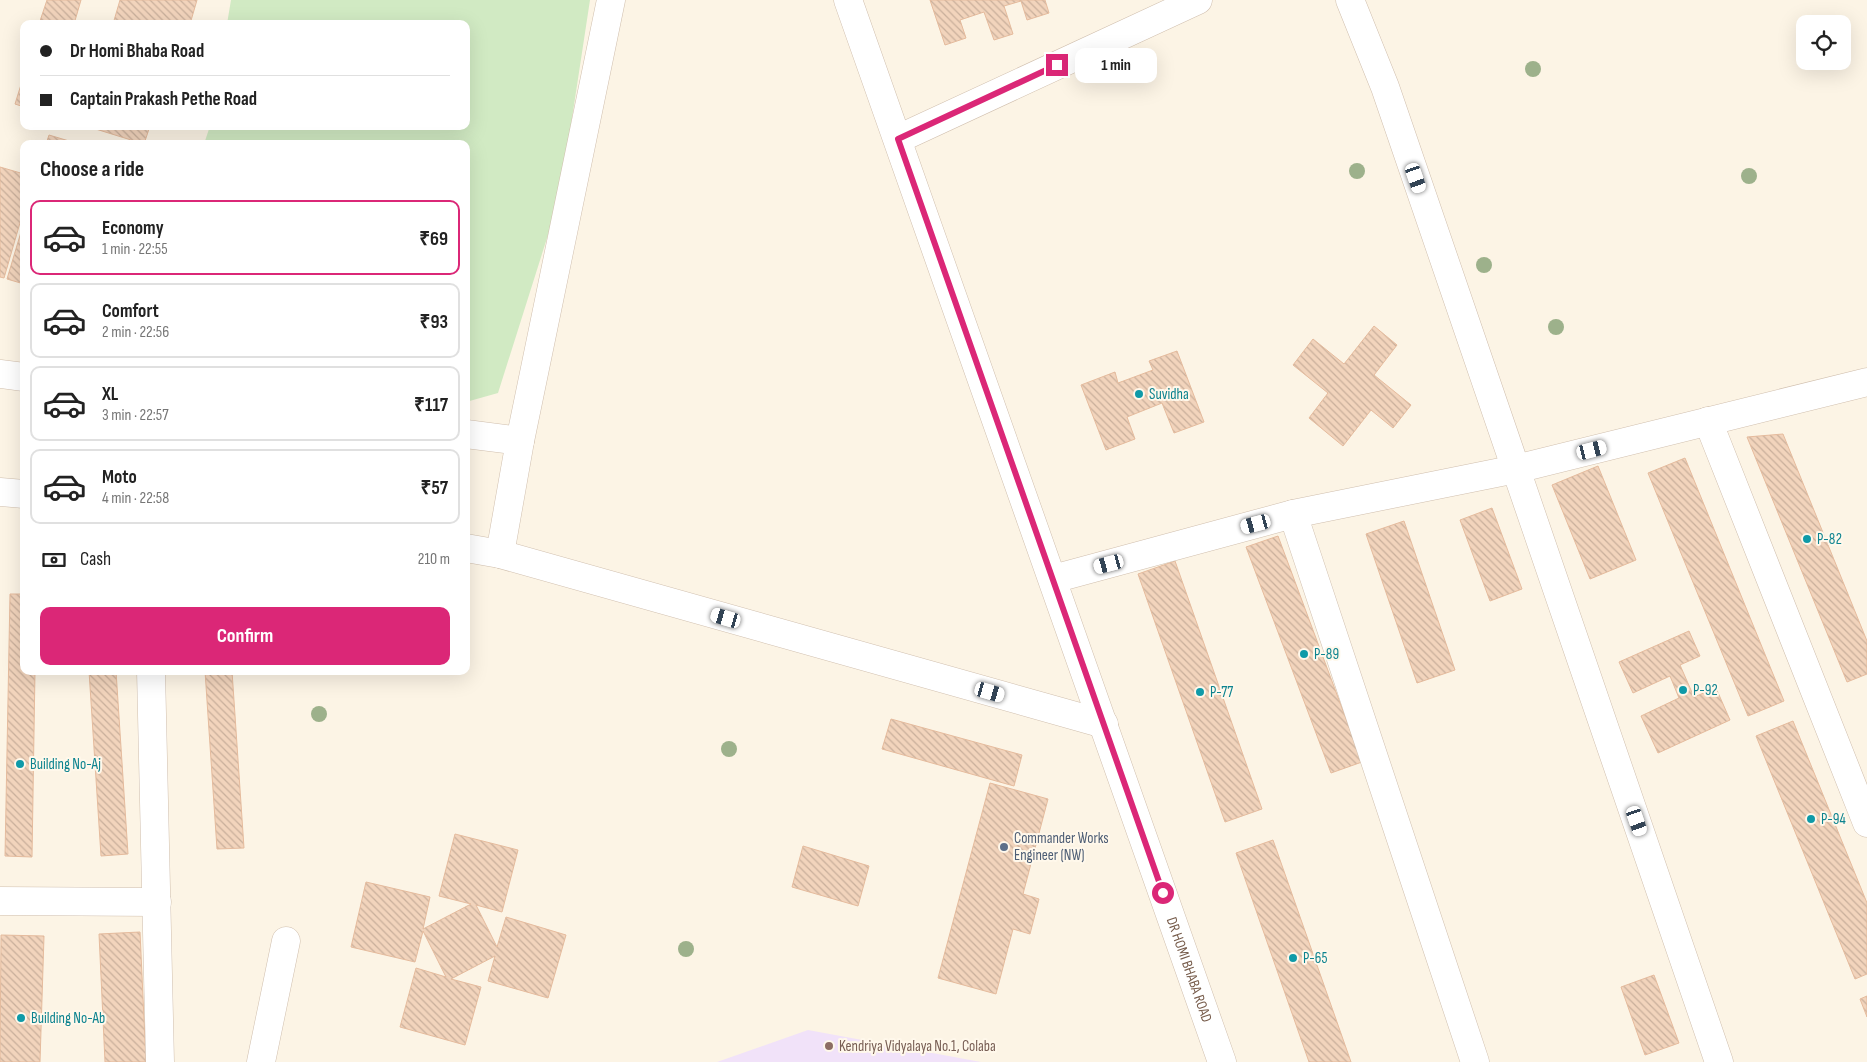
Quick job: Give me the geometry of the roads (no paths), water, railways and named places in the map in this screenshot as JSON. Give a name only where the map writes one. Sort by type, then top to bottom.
[{"type":"street","points":[[500,554],[520,441],[611,0]]},
{"type":"street","name":"DR HOMI BHABA ROAD","points":[[848,0],[1222,1062]]},
{"type":"street","points":[[898,139],[1198,0]]},
{"type":"street","points":[[1350,0],[1385,87],[1719,1062]]},
{"type":"street","points":[[0,374],[20,376]]},
{"type":"street","points":[[1053,579],[1293,514],[1516,469],[1867,383]]},
{"type":"street","points":[[1708,421],[1867,823]]},
{"type":"street","points":[[470,435],[520,441]]},
{"type":"street","points":[[0,492],[20,494]]},
{"type":"street","points":[[1293,514],[1475,1062]]},
{"type":"street","points":[[470,549],[500,554],[1104,724]]},
{"type":"street","points":[[151,675],[160,1062]]},
{"type":"street","points":[[0,901],[157,902]]},
{"type":"street","points":[[261,1062],[286,941]]},
{"type":"place","name":"Suvidha","points":[[1139,394]]},
{"type":"place","name":"P-82","points":[[1807,539]]},
{"type":"place","name":"P-89","points":[[1304,654]]},
{"type":"place","name":"P-92","points":[[1683,690]]},
{"type":"place","name":"P-77","points":[[1200,692]]},
{"type":"place","name":"Building No-Aj","points":[[20,764]]},
{"type":"place","name":"P-94","points":[[1811,819]]},
{"type":"place","name":"Commander Works Engineer (NW)","points":[[1004,847]]},
{"type":"place","name":"P-65","points":[[1293,958]]},
{"type":"place","name":"Building No-Ab","points":[[21,1018]]},
{"type":"place","name":"Kendriya Vidyalaya No.1, Colaba","points":[[829,1046]]}]
